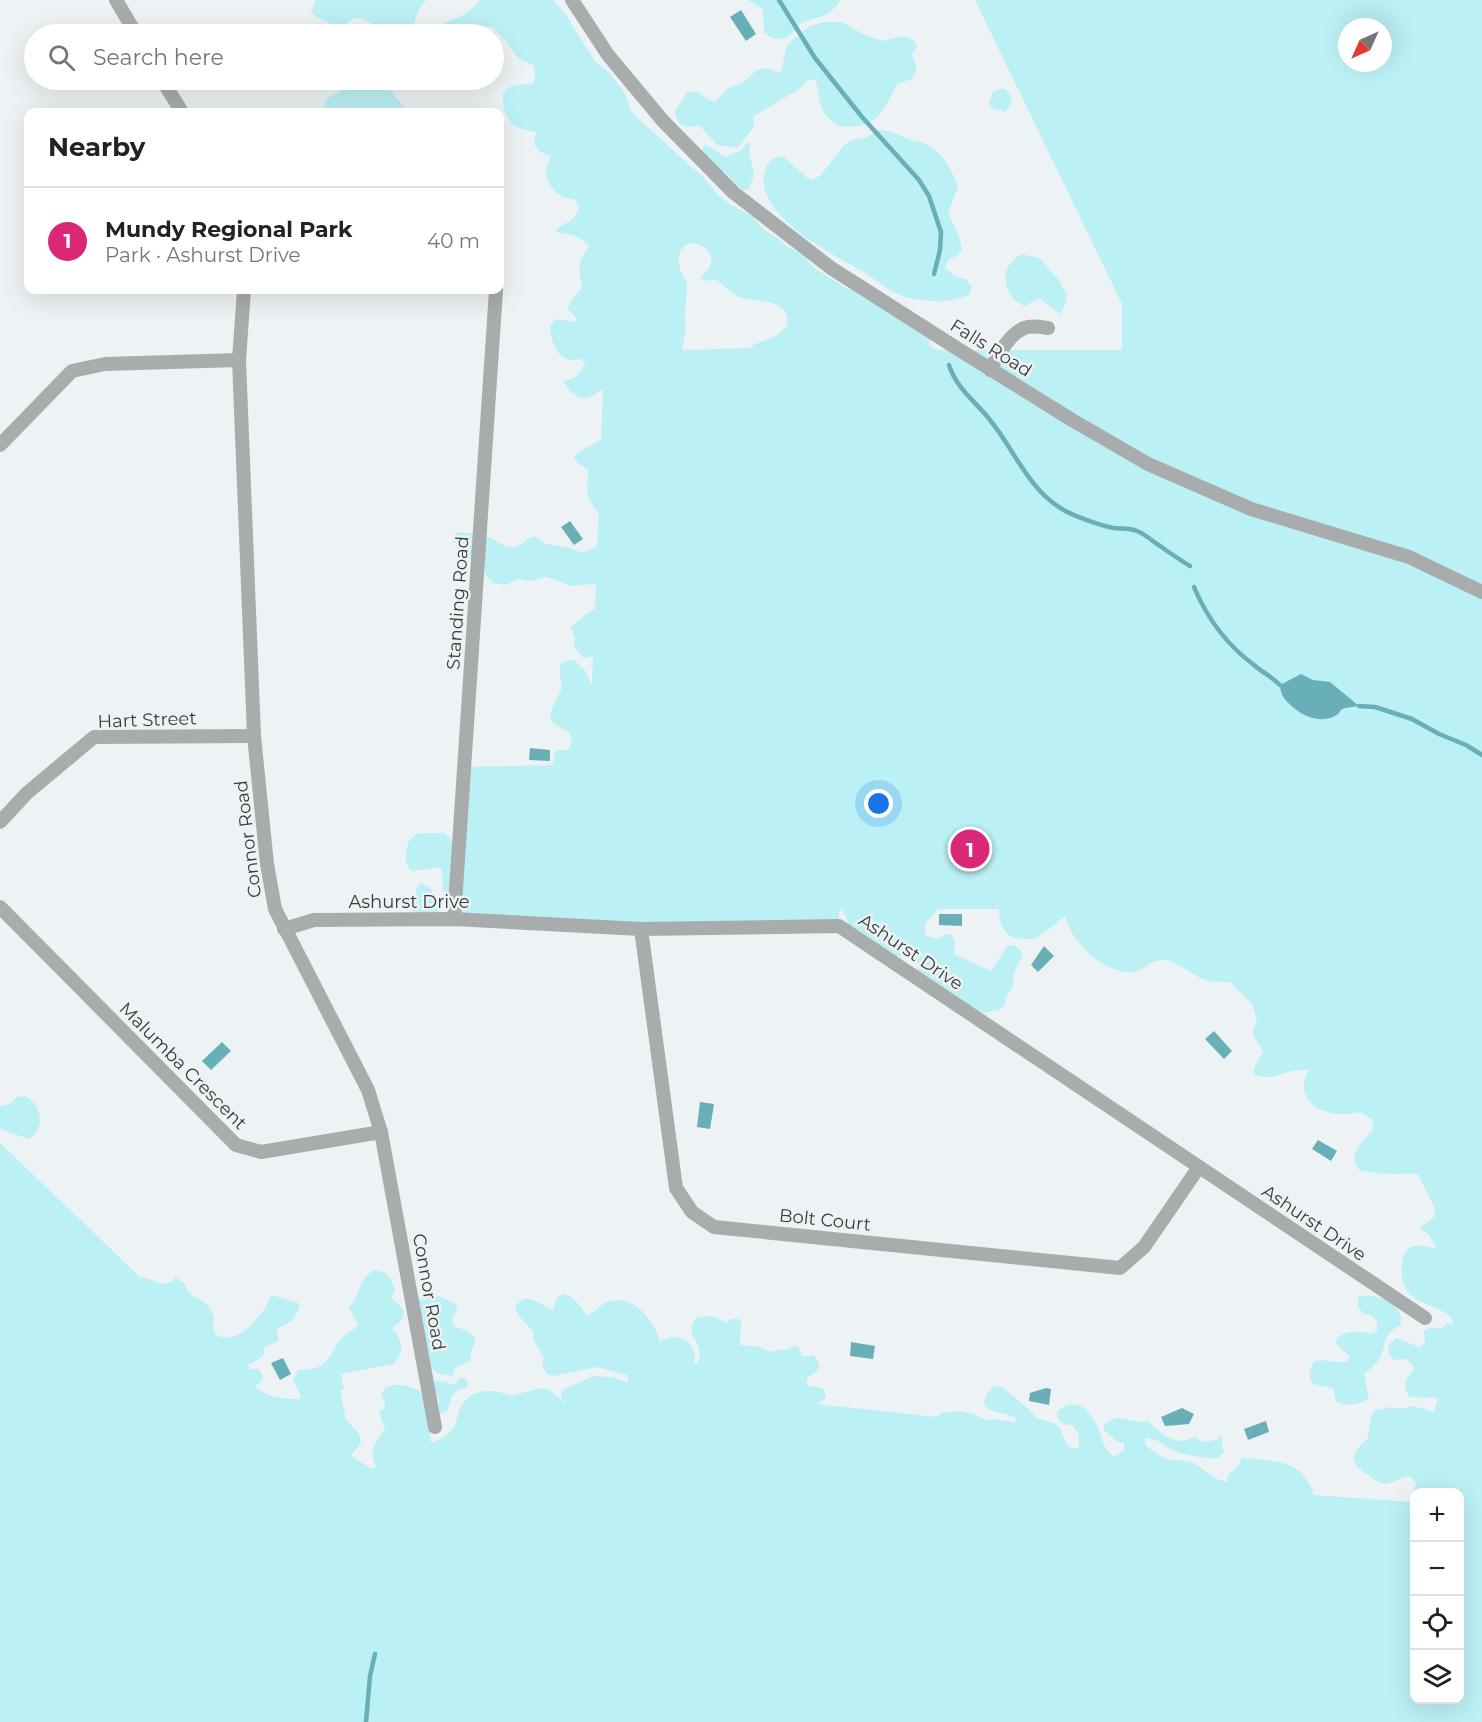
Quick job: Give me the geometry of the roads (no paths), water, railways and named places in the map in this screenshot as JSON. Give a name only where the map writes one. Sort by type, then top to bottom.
[{"type":"street","points":[[116,0],[130,24]]},
{"type":"street","name":"Falls Road","points":[[572,0],[608,55],[663,121],[734,193],[831,268],[990,370],[1126,453],[1182,480],[1261,513],[1409,557],[1482,592]]},
{"type":"street","points":[[168,90],[180,108]]},
{"type":"street","name":"Connor Road","points":[[244,294],[239,360],[254,736],[267,864],[275,909],[368,1089],[381,1132],[435,1427]]},
{"type":"street","name":"Standing Road","points":[[454,919],[496,294]]},
{"type":"street","points":[[990,370],[1015,334],[1025,327],[1048,328]]},
{"type":"street","points":[[0,445],[72,371],[105,364],[239,360]]},
{"type":"street","name":"Hart Street","points":[[0,822],[27,793],[94,736],[254,736]]},
{"type":"street","name":"Malumba Crescent","points":[[0,907],[236,1145],[261,1152],[381,1132]]},
{"type":"street","name":"Ashurst Drive","points":[[284,929],[314,920],[454,919],[641,928],[839,926],[1425,1318]]},
{"type":"street","name":"Bolt Court","points":[[641,928],[676,1188],[692,1212],[714,1227],[1120,1268],[1144,1246],[1199,1167]]},
{"type":"waterway","points":[[779,0],[815,58],[862,117],[919,180],[929,196],[941,232],[940,250],[934,274]]},
{"type":"waterway","points":[[949,365],[961,388],[999,431],[1031,480],[1050,501],[1067,512],[1088,520],[1109,527],[1140,532],[1190,566]]},
{"type":"waterway","points":[[1194,587],[1205,609],[1227,640],[1244,657],[1280,685]]},
{"type":"waterway","points":[[1359,706],[1375,707],[1412,719],[1482,755]]},
{"type":"waterway","points":[[366,1722],[370,1676],[375,1654]]},
{"type":"place","name":"Mundy Regional Park","points":[[970,849]]}]
